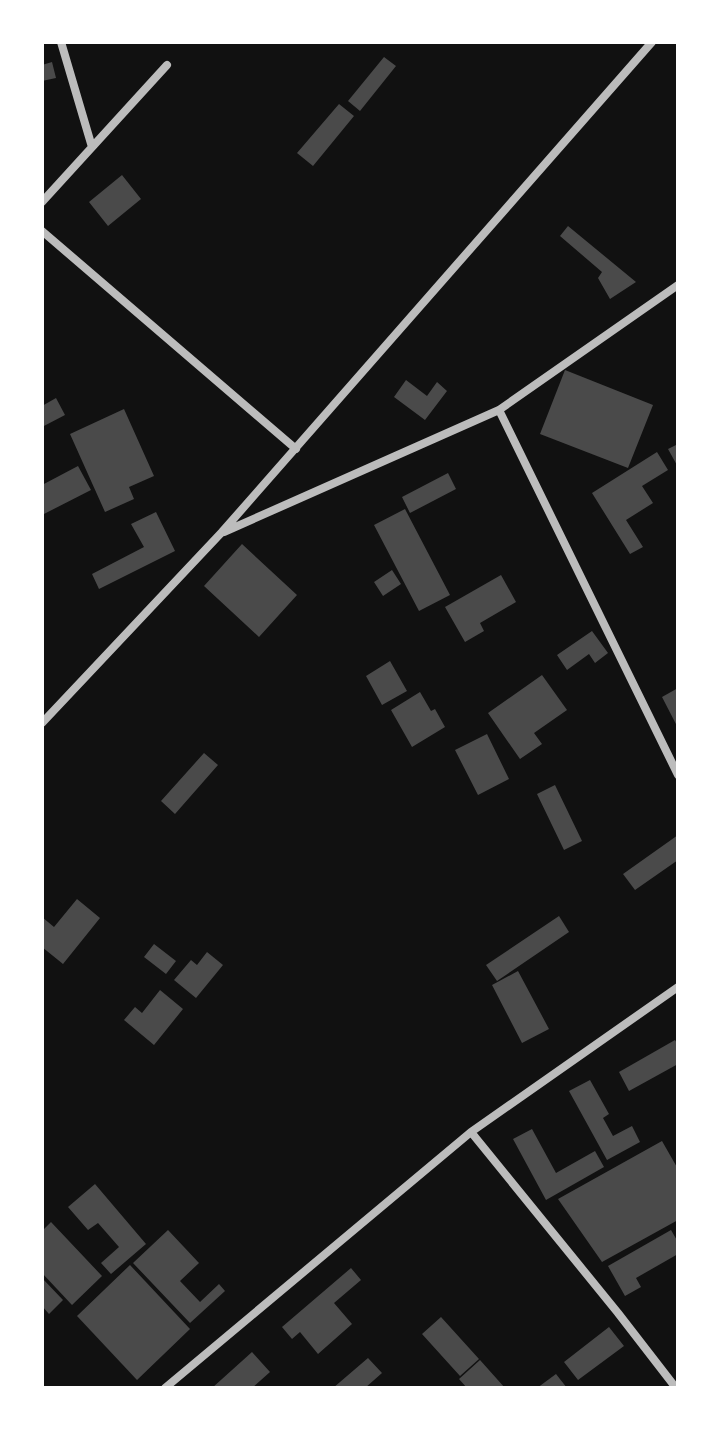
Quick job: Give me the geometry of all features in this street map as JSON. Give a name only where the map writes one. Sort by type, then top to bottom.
[{"type":"street","points":[[61,42],[92,147]]},
{"type":"street","points":[[42,723],[222,532],[652,42]]},
{"type":"street","points":[[42,202],[167,65]]},
{"type":"street","points":[[42,231],[296,449]]},
{"type":"street","points":[[222,532],[499,410],[678,285]]},
{"type":"street","points":[[499,410],[678,775]]},
{"type":"street","points":[[165,1388],[471,1132],[678,987]]},
{"type":"street","points":[[471,1132],[676,1388]]},
{"type":"building","points":[[384,57],[396,66],[360,111],[348,101]]},
{"type":"building","points":[[52,62],[56,78],[42,81],[42,65]]},
{"type":"building","points":[[339,104],[354,116],[313,166],[297,153]]},
{"type":"building","points":[[122,175],[141,199],[108,226],[89,202]]},
{"type":"building","points":[[568,226],[636,282],[610,299],[598,278],[602,272],[560,236]]},
{"type":"building","points":[[565,370],[653,405],[628,468],[540,434]]},
{"type":"building","points":[[406,380],[427,396],[437,382],[447,391],[425,420],[394,397]]},
{"type":"building","points":[[56,398],[65,415],[42,427],[42,406]]},
{"type":"building","points":[[124,409],[154,476],[129,487],[134,499],[105,512],[70,434]]},
{"type":"building","points":[[678,444],[678,467],[668,449]]},
{"type":"building","points":[[657,452],[668,470],[642,486],[653,503],[626,520],[643,547],[630,554],[592,493]]},
{"type":"building","points":[[78,466],[91,490],[42,515],[42,485]]},
{"type":"building","points":[[448,473],[456,489],[410,513],[402,497]]},
{"type":"building","points":[[405,509],[450,595],[419,611],[374,525]]},
{"type":"building","points":[[156,512],[175,551],[99,589],[92,574],[144,547],[131,524]]},
{"type":"building","points":[[242,544],[297,595],[259,637],[204,586]]},
{"type":"building","points":[[392,570],[401,584],[383,596],[374,582]]},
{"type":"building","points":[[501,575],[516,602],[480,623],[484,631],[465,642],[445,607]]},
{"type":"building","points":[[592,631],[608,653],[595,663],[589,654],[567,670],[557,655]]},
{"type":"building","points":[[390,661],[407,691],[382,705],[366,676]]},
{"type":"building","points":[[542,675],[567,710],[534,733],[542,744],[520,759],[488,713]]},
{"type":"building","points":[[678,688],[678,728],[662,697]]},
{"type":"building","points":[[420,692],[445,727],[412,747],[391,710]]},
{"type":"building","points":[[487,734],[509,779],[478,795],[455,750]]},
{"type":"building","points":[[204,753],[218,765],[175,814],[161,801]]},
{"type":"building","points":[[555,785],[582,841],[564,850],[537,794]]},
{"type":"building","points":[[678,835],[678,860],[635,890],[623,874]]},
{"type":"building","points":[[77,899],[100,918],[63,964],[42,947],[42,917],[54,927]]},
{"type":"building","points":[[559,916],[569,932],[497,981],[486,965]]},
{"type":"building","points":[[154,944],[176,961],[166,974],[144,957]]},
{"type":"building","points":[[207,952],[223,965],[196,998],[174,980],[191,960],[197,965]]},
{"type":"building","points":[[518,971],[549,1029],[522,1043],[492,985]]},
{"type":"building","points":[[160,990],[183,1009],[154,1045],[124,1020],[135,1007],[142,1013]]},
{"type":"building","points":[[675,1040],[678,1064],[629,1091],[619,1072]]},
{"type":"building","points":[[590,1080],[609,1114],[603,1118],[613,1136],[632,1126],[640,1142],[607,1160],[569,1091]]},
{"type":"building","points":[[532,1129],[556,1173],[595,1151],[604,1167],[546,1200],[513,1139]]},
{"type":"building","points":[[662,1141],[678,1169],[678,1220],[602,1262],[558,1199]]},
{"type":"building","points":[[95,1184],[146,1244],[111,1274],[101,1263],[119,1247],[98,1223],[88,1230],[68,1207]]},
{"type":"building","points":[[51,1222],[102,1276],[72,1305],[42,1273],[42,1231]]},
{"type":"building","points":[[168,1230],[199,1263],[180,1281],[200,1302],[219,1284],[225,1291],[190,1323],[133,1263]]},
{"type":"building","points":[[671,1230],[678,1242],[678,1254],[636,1278],[641,1287],[625,1296],[608,1266]]},
{"type":"building","points":[[130,1265],[190,1329],[137,1380],[77,1316]]},
{"type":"building","points":[[351,1268],[361,1280],[334,1303],[352,1324],[318,1354],[300,1332],[292,1339],[282,1327]]},
{"type":"building","points":[[42,1278],[63,1300],[49,1314],[42,1306]]},
{"type":"building","points":[[441,1317],[479,1359],[460,1376],[422,1334]]},
{"type":"building","points":[[609,1327],[624,1346],[578,1380],[564,1362]]},
{"type":"building","points":[[252,1352],[270,1372],[252,1388],[212,1388]]},
{"type":"building","points":[[368,1358],[382,1373],[365,1388],[333,1388]]},
{"type":"building","points":[[480,1360],[505,1388],[467,1388],[459,1379]]},
{"type":"building","points":[[556,1374],[567,1388],[537,1388]]}]
